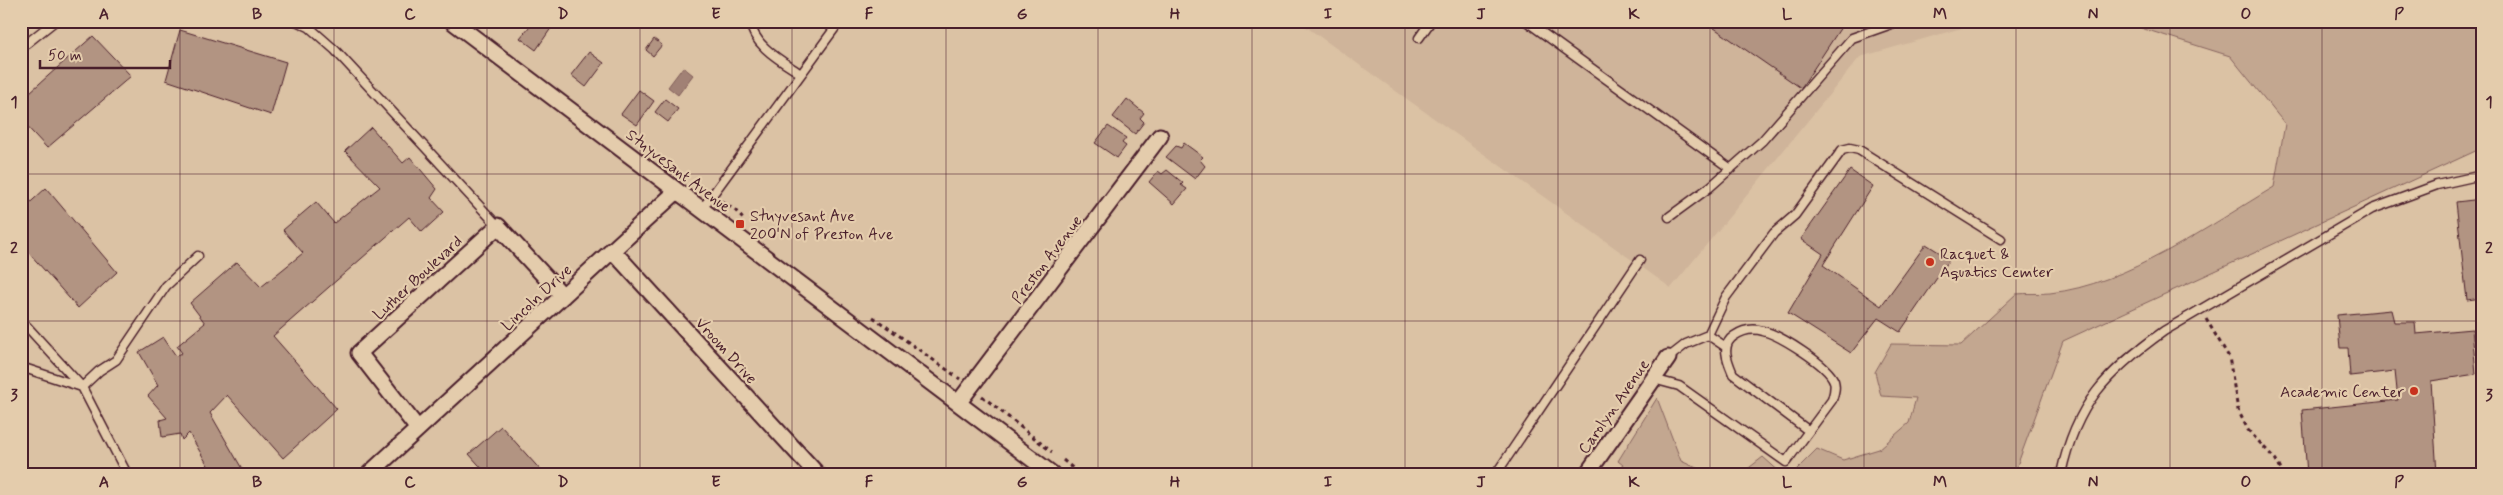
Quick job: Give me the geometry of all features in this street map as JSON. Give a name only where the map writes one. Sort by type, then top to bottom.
[{"type":"street","name":"Stuyvesant Avenue","points":[[452,21],[1052,474]]},
{"type":"street","name":"Preston Avenue","points":[[959,402],[1160,136]]},
{"type":"street","name":"Lincoln Drive","points":[[369,474],[677,191]]},
{"type":"street","points":[[498,226],[563,296]]},
{"type":"street","name":"Luther Boulevard","points":[[418,428],[359,353],[498,226]]},
{"type":"street","name":"Vroom Drive","points":[[612,250],[817,474]]},
{"type":"street","name":"Carolyn Avenue","points":[[1587,474],[1668,358]]},
{"type":"lane","points":[[21,48],[56,21]]},
{"type":"lane","points":[[296,21],[309,27],[336,50],[498,226]]},
{"type":"lane","points":[[750,21],[751,31],[767,50],[801,74]]},
{"type":"lane","points":[[702,209],[840,21]]},
{"type":"lane","points":[[1419,38],[1430,21]]},
{"type":"lane","points":[[1526,21],[1731,169]]},
{"type":"lane","points":[[1669,217],[1731,169],[1762,142],[1852,38],[1900,21]]},
{"type":"lane","points":[[1668,358],[1686,344],[1708,335],[1726,297],[1774,233],[1795,215],[1842,150],[1850,148],[1859,150],[2001,240]]},
{"type":"lane","points":[[2060,474],[2066,447],[2077,420],[2110,374],[2135,352],[2200,310],[2372,209],[2437,184],[2482,175]]},
{"type":"lane","points":[[82,388],[99,371],[116,360],[166,286],[198,256]]},
{"type":"lane","points":[[1496,474],[1640,260]]},
{"type":"lane","points":[[21,320],[82,388],[126,474]]},
{"type":"lane","points":[[1653,379],[1679,386],[1786,462],[1810,430],[1832,400],[1835,390],[1833,380],[1827,370],[1778,336],[1762,330],[1745,330],[1732,338],[1726,347],[1727,360],[1733,374],[1810,430]]},
{"type":"lane","points":[[1708,335],[1726,347]]},
{"type":"lane","points":[[21,367],[82,388]]},
{"type":"path","points":[[2200,310],[2229,357],[2238,410],[2248,430],[2276,460],[2283,474]]},
{"type":"shaded area","points":[[1298,21],[1972,21],[1969,26],[1860,57],[1671,288]]},
{"type":"shaded area","points":[[2119,21],[2482,21],[2482,148],[2063,341],[2014,474],[1792,474],[1817,449],[1843,460],[1879,449],[1909,423],[1916,398],[1881,396],[1875,372],[1891,344],[1961,345],[2016,294],[2050,293],[2079,288],[2137,266],[2195,235],[2274,187],[2285,124],[2230,56]]},
{"type":"shaded area","points":[[683,67],[693,75],[678,95],[668,87]]},
{"type":"shaded area","points":[[1657,398],[1681,461],[1710,474],[1634,474],[1618,461]]},
{"type":"shaded area","points":[[1763,457],[1782,474],[1741,474]]},
{"type":"building","points":[[534,21],[556,21],[536,50],[520,38]]},
{"type":"building","points":[[1704,21],[1845,21],[1801,88]]},
{"type":"building","points":[[180,30],[286,62],[271,115],[166,80]]},
{"type":"building","points":[[93,36],[131,76],[47,148],[21,120],[21,100]]},
{"type":"building","points":[[654,39],[662,45],[653,56],[646,50]]},
{"type":"building","points":[[589,52],[604,63],[586,87],[571,75]]},
{"type":"building","points":[[639,90],[654,101],[637,125],[621,114]]},
{"type":"building","points":[[665,99],[678,109],[668,122],[655,112]]},
{"type":"building","points":[[1127,99],[1144,113],[1140,118],[1144,122],[1135,134],[1113,117]]},
{"type":"building","points":[[1108,126],[1126,138],[1122,143],[1126,146],[1117,158],[1095,143]]},
{"type":"building","points":[[371,127],[403,163],[410,157],[437,189],[431,198],[444,212],[422,232],[409,217],[273,336],[337,409],[283,458],[227,395],[210,413],[245,474],[213,474],[189,433],[182,440],[180,434],[162,437],[160,420],[167,418],[148,396],[158,385],[139,352],[163,337],[176,356],[182,353],[177,346],[205,323],[190,303],[237,262],[261,287],[303,253],[283,230],[316,202],[334,223],[380,187],[345,151]]},
{"type":"building","points":[[1184,143],[1203,157],[1200,160],[1205,166],[1195,179],[1166,157],[1176,146],[1181,148]]},
{"type":"building","points":[[1167,170],[1183,183],[1181,185],[1187,189],[1174,204],[1149,182],[1158,171],[1162,174]]},
{"type":"building","name":"Racquet & Aquatics Cemter","points":[[1850,170],[1873,186],[1823,265],[1881,306],[1926,244],[1950,259],[1900,332],[1878,318],[1851,353],[1788,313],[1823,254],[1801,239]]},
{"type":"building","points":[[46,188],[117,272],[78,308],[21,244],[21,211]]},
{"type":"building","points":[[2482,199],[2482,298],[2467,300],[2456,202]]},
{"type":"building","name":"Academic Center","points":[[2391,310],[2394,322],[2415,322],[2416,334],[2472,329],[2476,374],[2431,381],[2437,474],[2382,474],[2381,468],[2307,474],[2302,410],[2398,400],[2395,371],[2350,376],[2348,348],[2340,348],[2337,315]]},
{"type":"building","points":[[501,426],[544,474],[487,474],[469,454]]},
{"type":"place","name":"Stuyvesant Ave 200'N of Preston Ave","points":[[740,224]]},
{"type":"place","name":"Racquet & Aquatics Cemter","points":[[1930,262]]},
{"type":"place","name":"Academic Center","points":[[2414,391]]}]
